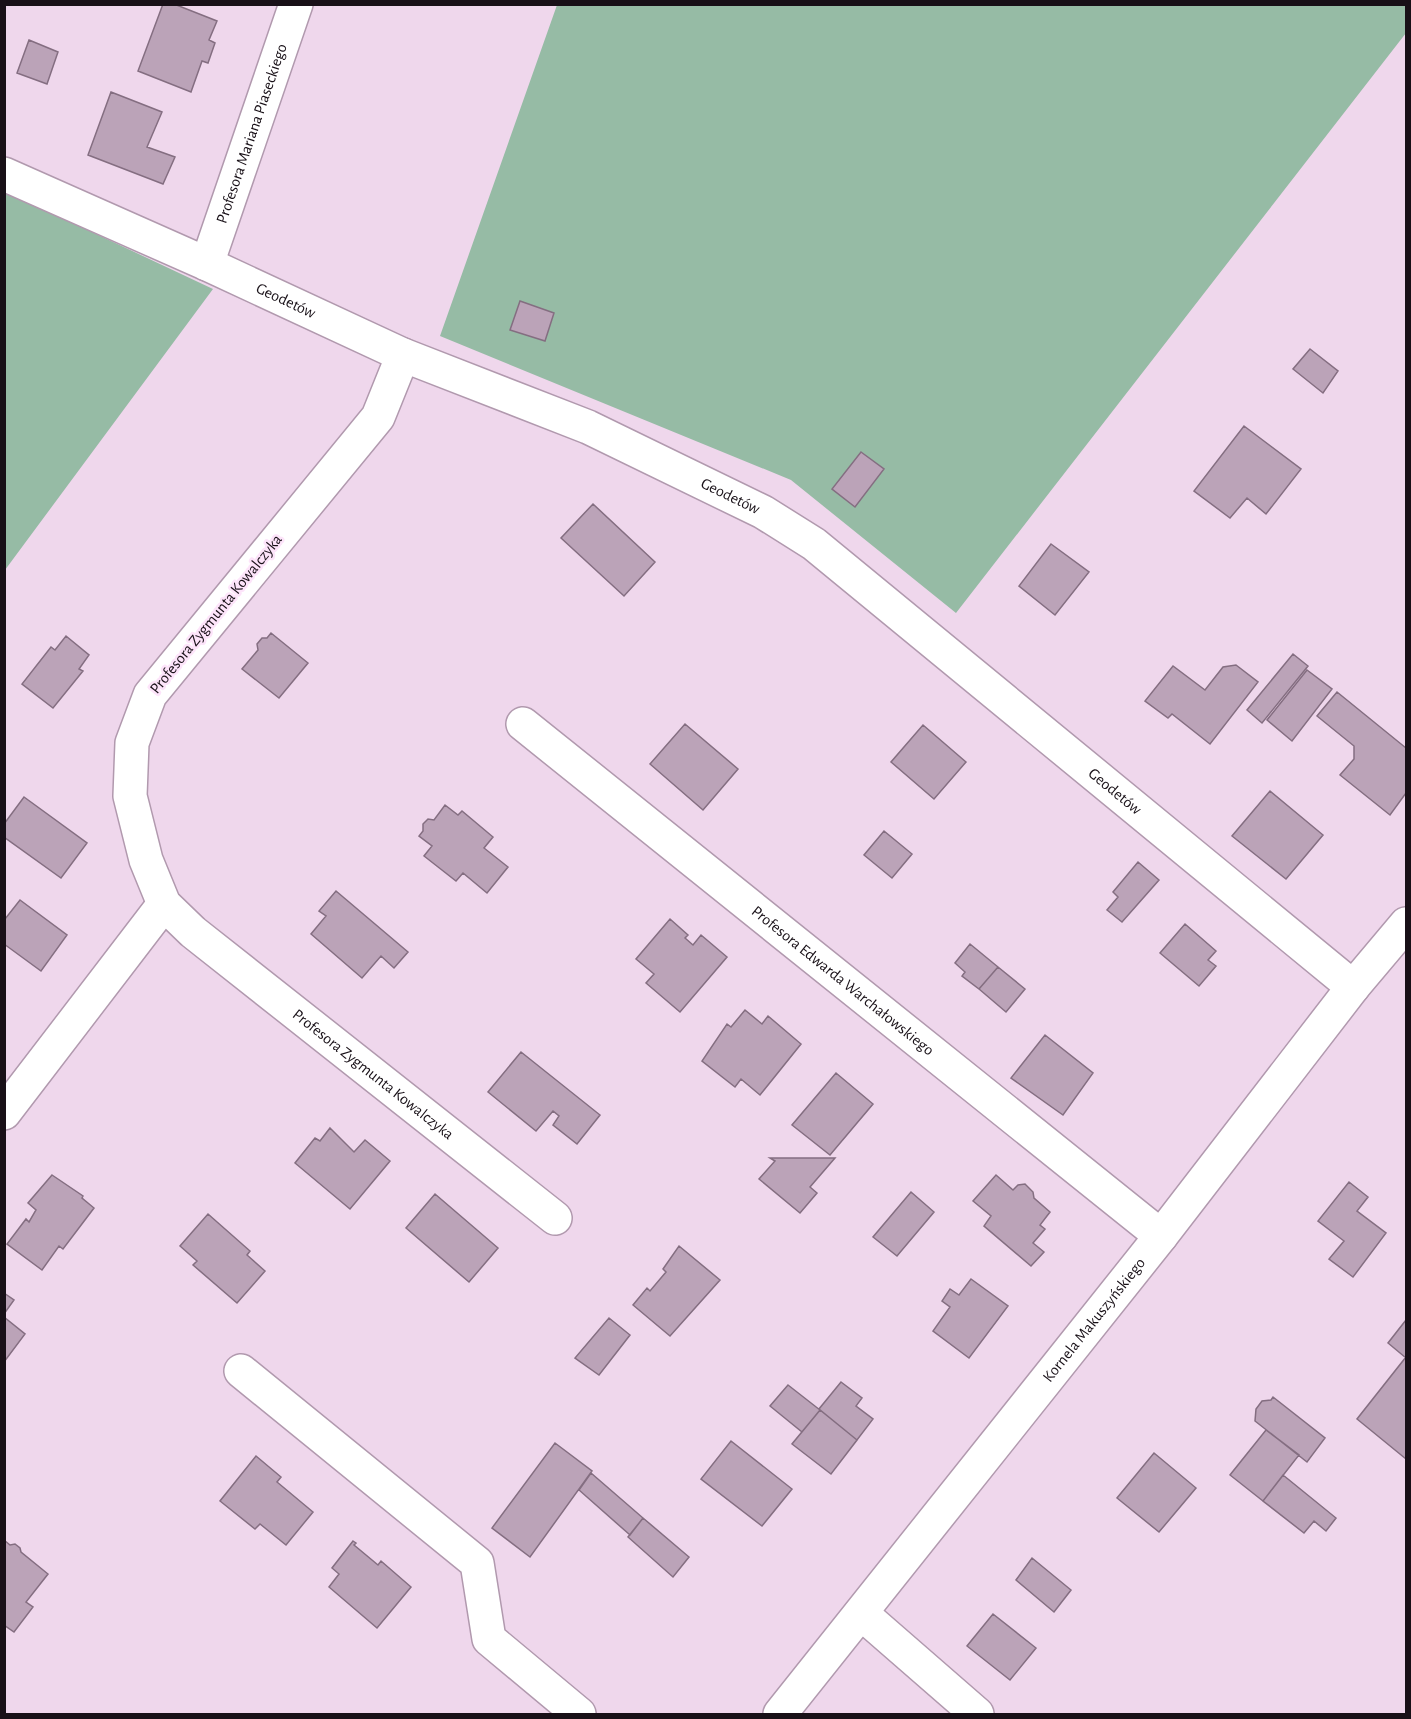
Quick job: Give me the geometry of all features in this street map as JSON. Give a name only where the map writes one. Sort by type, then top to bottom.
[{"type":"street","name":"Profesora Mariana Piaseckiego","points":[[207,264],[296,4]]},
{"type":"street","name":"Geodetów","points":[[4,174],[207,264],[403,355],[588,427],[763,513],[814,544],[1353,987]]},
{"type":"street","name":"Profesora Zygmunta Kowalczyka","points":[[403,355],[378,417],[150,694],[132,743],[130,796],[146,860],[164,904],[193,932],[555,1218]]},
{"type":"street","name":"Profesora Edwarda Warchałowskiego","points":[[523,724],[1161,1236]]},
{"type":"street","points":[[4,1113],[164,904]]},
{"type":"street","name":"Kornela Makuszyńskiego","points":[[780,1714],[1161,1236],[1353,987],[1407,924]]},
{"type":"street","points":[[241,1371],[477,1563],[489,1639],[579,1714]]},
{"type":"street","points":[[861,1613],[977,1714]]},
{"type":"green space","points":[[557,5],[1406,5],[1406,33],[956,613],[791,480],[440,336]]},
{"type":"green space","points":[[5,191],[213,289],[5,570]]},
{"type":"building","points":[[163,4],[174,4],[217,21],[209,40],[215,43],[208,63],[202,61],[191,92],[138,71]]},
{"type":"building","points":[[29,40],[58,52],[47,84],[17,73]]},
{"type":"building","points":[[111,92],[162,112],[147,147],[175,157],[163,184],[88,155]]},
{"type":"building","points":[[520,301],[554,313],[545,341],[510,330]]},
{"type":"building","points":[[1310,349],[1338,371],[1323,393],[1293,369]]},
{"type":"building","points":[[1244,426],[1301,469],[1266,514],[1247,498],[1230,518],[1194,491]]},
{"type":"building","points":[[861,452],[884,469],[855,507],[832,489]]},
{"type":"building","points":[[593,504],[655,562],[624,596],[561,538]]},
{"type":"building","points":[[1051,544],[1089,572],[1055,615],[1019,586]]},
{"type":"building","points":[[271,633],[308,663],[279,698],[242,669],[258,650],[257,644]]},
{"type":"building","points":[[66,636],[89,655],[79,669],[83,671],[53,708],[22,684],[51,647],[55,650]]},
{"type":"building","points":[[1293,654],[1308,666],[1262,723],[1247,710]]},
{"type":"building","points":[[1236,665],[1258,682],[1210,744],[1172,714],[1168,718],[1145,701],[1173,666],[1205,690],[1223,667]]},
{"type":"building","points":[[1307,670],[1332,689],[1292,741],[1267,720]]},
{"type":"building","points":[[1337,692],[1406,748],[1406,793],[1390,815],[1340,775],[1354,759],[1354,746],[1317,716]]},
{"type":"building","points":[[685,724],[738,769],[703,810],[650,764]]},
{"type":"building","points":[[923,725],[966,762],[934,799],[891,762]]},
{"type":"building","points":[[1270,791],[1323,835],[1286,879],[1232,836]]},
{"type":"building","points":[[24,797],[87,843],[61,878],[4,837],[4,824]]},
{"type":"building","points":[[445,805],[458,815],[462,811],[493,837],[484,848],[508,867],[487,893],[463,873],[456,881],[424,856],[432,846],[419,836],[423,831],[423,824],[428,819],[434,820]]},
{"type":"building","points":[[884,831],[912,854],[892,878],[864,855]]},
{"type":"building","points":[[1138,862],[1159,880],[1122,922],[1107,910],[1118,897],[1113,892]]},
{"type":"building","points":[[336,891],[408,952],[394,968],[381,956],[362,978],[311,934],[326,916],[319,911]]},
{"type":"building","points":[[20,900],[67,935],[41,971],[4,944],[5,919]]},
{"type":"building","points":[[670,919],[688,935],[685,938],[693,945],[701,935],[727,957],[680,1012],[646,983],[654,974],[636,959]]},
{"type":"building","points":[[1185,924],[1216,951],[1208,960],[1216,966],[1199,986],[1160,953]]},
{"type":"building","points":[[970,944],[998,967],[979,989],[962,976],[965,972],[955,963]]},
{"type":"building","points":[[998,967],[1025,989],[1006,1012],[979,989]]},
{"type":"building","points":[[745,1010],[762,1024],[768,1016],[801,1044],[760,1095],[741,1079],[735,1087],[702,1061],[727,1024],[731,1027]]},
{"type":"building","points":[[1045,1035],[1093,1073],[1063,1115],[1011,1078]]},
{"type":"building","points":[[521,1052],[600,1115],[577,1144],[553,1125],[559,1116],[553,1111],[536,1131],[488,1092]]},
{"type":"building","points":[[836,1073],[873,1104],[830,1155],[792,1125]]},
{"type":"building","points":[[330,1128],[354,1152],[365,1140],[390,1161],[350,1209],[295,1163],[315,1138],[320,1141]]},
{"type":"building","points":[[770,1158],[835,1158],[810,1187],[817,1193],[800,1213],[759,1179],[775,1161]]},
{"type":"building","points":[[52,1175],[83,1196],[82,1198],[94,1208],[63,1249],[59,1246],[42,1270],[7,1244],[26,1219],[29,1222],[36,1210],[28,1203]]},
{"type":"building","points":[[996,1175],[1013,1190],[1018,1185],[1025,1184],[1033,1192],[1034,1198],[1050,1212],[1040,1225],[1045,1229],[1033,1243],[1044,1252],[1031,1266],[984,1226],[991,1216],[973,1201]]},
{"type":"building","points":[[1349,1182],[1368,1197],[1357,1211],[1386,1233],[1353,1277],[1329,1259],[1344,1241],[1318,1221]]},
{"type":"building","points":[[911,1192],[934,1212],[897,1256],[873,1237]]},
{"type":"building","points":[[435,1194],[498,1248],[469,1282],[406,1228]]},
{"type":"building","points":[[208,1214],[250,1251],[247,1255],[265,1271],[237,1303],[193,1265],[197,1261],[180,1246]]},
{"type":"building","points":[[679,1246],[720,1280],[670,1336],[633,1305],[647,1288],[650,1291],[666,1272],[663,1269]]},
{"type":"building","points":[[971,1279],[1008,1306],[969,1358],[933,1331],[950,1307],[942,1301],[950,1289],[959,1295]]},
{"type":"building","points":[[4,1293],[14,1300],[4,1314]]},
{"type":"building","points":[[4,1317],[25,1334],[4,1362]]},
{"type":"building","points":[[609,1318],[630,1335],[599,1375],[575,1358]]},
{"type":"building","points":[[1406,1320],[1406,1358],[1388,1343]]},
{"type":"building","points":[[1406,1357],[1406,1459],[1357,1419]]},
{"type":"building","points":[[841,1382],[862,1398],[856,1406],[873,1419],[857,1440],[819,1409]]},
{"type":"building","points":[[788,1385],[820,1410],[802,1432],[770,1406]]},
{"type":"building","points":[[1273,1397],[1325,1438],[1307,1462],[1255,1421],[1256,1409],[1262,1401],[1271,1400]]},
{"type":"building","points":[[820,1410],[857,1440],[831,1474],[792,1444]]},
{"type":"building","points":[[1266,1430],[1299,1455],[1263,1501],[1230,1475]]},
{"type":"building","points":[[731,1441],[792,1489],[762,1526],[701,1479]]},
{"type":"building","points":[[555,1443],[592,1471],[530,1557],[492,1528]]},
{"type":"building","points":[[1154,1453],[1196,1488],[1159,1532],[1117,1498]]},
{"type":"building","points":[[256,1456],[281,1477],[277,1482],[313,1512],[286,1545],[260,1524],[255,1529],[220,1501]]},
{"type":"building","points":[[591,1473],[643,1518],[630,1535],[579,1490]]},
{"type":"building","points":[[1283,1475],[1336,1518],[1326,1531],[1314,1521],[1304,1533],[1263,1501]]},
{"type":"building","points":[[643,1518],[689,1557],[673,1577],[628,1537]]},
{"type":"building","points":[[4,1540],[10,1545],[15,1544],[21,1552],[48,1574],[26,1602],[33,1607],[14,1632],[4,1625]]},
{"type":"building","points":[[353,1541],[356,1543],[354,1545],[378,1565],[381,1561],[411,1587],[377,1628],[329,1587],[339,1574],[332,1568]]},
{"type":"building","points":[[1032,1558],[1071,1590],[1054,1612],[1016,1580]]},
{"type":"building","points":[[993,1614],[1036,1648],[1010,1680],[967,1646]]}]
